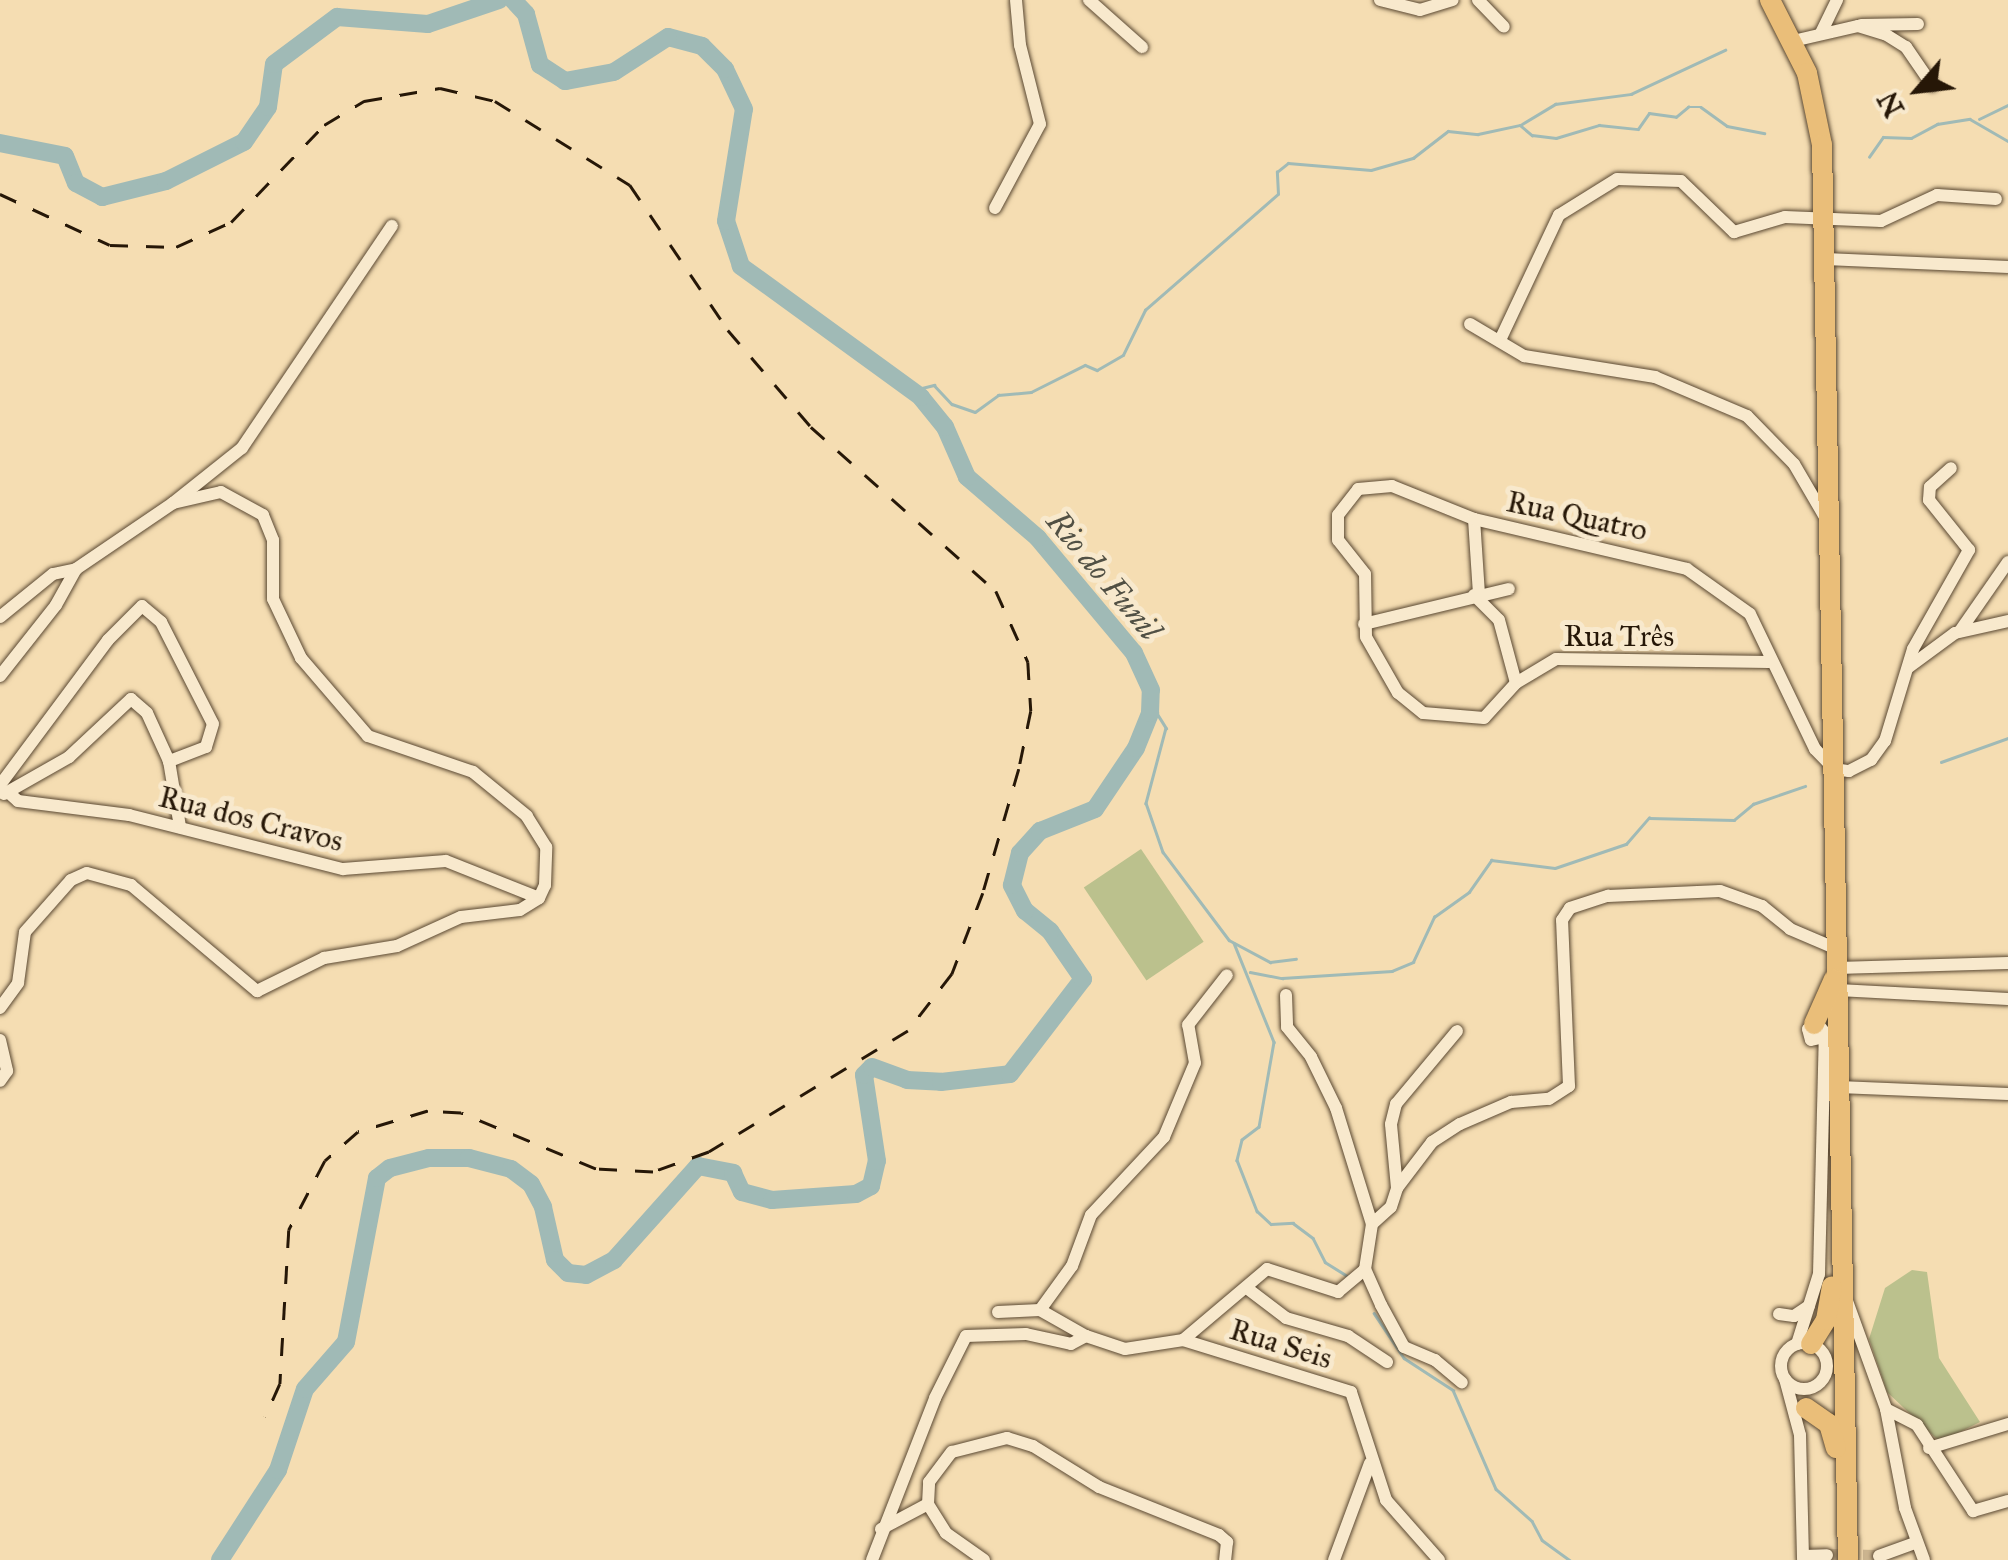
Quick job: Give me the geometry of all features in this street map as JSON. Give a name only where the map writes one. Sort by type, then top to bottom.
[{"type":"main road","points":[[1770,0],[1793,42],[1817,108],[1826,220],[1846,1511],[1838,1558]]},
{"type":"main road","points":[[1818,1034],[1837,970]]},
{"type":"main road","points":[[1808,1341],[1839,1221]]},
{"type":"main road","points":[[1819,1307],[1842,1363]]},
{"type":"main road","points":[[1808,1398],[1829,1424],[1846,1511]]},
{"type":"street","points":[[995,208],[1040,124],[1020,45],[1016,0]]},
{"type":"street","points":[[1089,0],[1142,47]]},
{"type":"street","points":[[1380,0],[1420,10],[1452,0]]},
{"type":"street","points":[[1478,0],[1504,27]]},
{"type":"street","points":[[1821,33],[1837,0]]},
{"type":"street","points":[[1793,42],[1858,26],[1918,24]]},
{"type":"street","points":[[1858,26],[1897,38],[1932,85]]},
{"type":"street","points":[[1502,338],[1559,215],[1617,179],[1680,181],[1728,231],[1785,217],[1881,220],[1936,195],[1996,198]]},
{"type":"street","points":[[0,617],[53,574],[76,568],[174,503],[255,434],[392,226]]},
{"type":"street","points":[[1826,259],[2008,268]]},
{"type":"street","points":[[1470,324],[1502,338],[1524,356],[1654,378],[1747,416],[1794,464],[1830,528]]},
{"type":"street","points":[[1834,769],[1858,769],[1885,741],[1922,627],[1969,550],[1929,500],[1930,487],[1951,468]]},
{"type":"street","name":"Rua Quatro","points":[[1364,624],[1364,574],[1336,531],[1353,492],[1407,489],[1474,519],[1687,569],[1750,614],[1769,662],[1816,750],[1834,769]]},
{"type":"street","points":[[0,1008],[18,983],[25,932],[71,880],[94,874],[141,892],[257,991],[324,958],[397,946],[461,917],[520,910],[540,898],[548,855],[526,816],[473,772],[368,736],[301,658],[273,599],[274,540],[263,515],[221,492],[174,503]]},
{"type":"street","points":[[1474,519],[1476,595],[1501,624],[1516,682]]},
{"type":"street","points":[[1960,631],[2008,562]]},
{"type":"street","points":[[0,676],[56,605],[76,568]]},
{"type":"street","points":[[1364,624],[1509,589]]},
{"type":"street","points":[[3,791],[108,640],[142,606],[161,622],[212,724],[206,747],[170,761]]},
{"type":"street","points":[[1905,672],[1923,651],[1960,631],[2008,621]]},
{"type":"street","name":"Rua Três","points":[[1364,624],[1398,693],[1423,713],[1484,718],[1516,682],[1545,662],[1578,657],[1769,662]]},
{"type":"street","points":[[3,791],[68,757],[131,699],[147,713],[170,761],[180,827]]},
{"type":"street","name":"Rua dos Cravos","points":[[3,791],[18,801],[75,804],[343,868],[446,860],[540,898]]},
{"type":"street","points":[[1372,1224],[1390,1208],[1397,1188],[1432,1142],[1460,1124],[1511,1102],[1549,1099],[1569,1086],[1562,920],[1570,908],[1608,896],[1720,891],[1762,906],[1837,970],[2008,998]]},
{"type":"street","points":[[1837,970],[2008,962]]},
{"type":"street","points":[[1040,1310],[1072,1266],[1091,1215],[1164,1137],[1195,1063],[1188,1025],[1226,976]]},
{"type":"street","points":[[1286,995],[1287,1027],[1311,1057],[1336,1108],[1372,1224],[1365,1269],[1404,1346],[1435,1360],[1462,1383]]},
{"type":"street","points":[[1397,1188],[1390,1124],[1396,1104],[1457,1031]]},
{"type":"street","points":[[1779,1314],[1794,1316],[1819,1307],[1823,1058],[1818,1034]]},
{"type":"street","points":[[0,1040],[7,1071],[0,1081]]},
{"type":"street","points":[[1839,1087],[2008,1094]]},
{"type":"street","points":[[998,1312],[1040,1310],[1086,1336],[1125,1349],[1182,1340],[1267,1269],[1338,1292],[1365,1269]]},
{"type":"street","points":[[1840,1284],[1886,1409],[1914,1543],[1924,1560]]},
{"type":"street","points":[[1248,1288],[1286,1318],[1348,1336],[1387,1362]]},
{"type":"street","points":[[872,1560],[881,1529],[962,1340],[982,1331],[1072,1344],[1086,1336]]},
{"type":"street","name":"Rua Seis","points":[[1182,1340],[1351,1392],[1360,1406],[1370,1462]]},
{"type":"street","points":[[1800,1435],[1808,1398],[1827,1368],[1823,1353],[1808,1341],[1782,1356],[1800,1435],[1804,1558],[1838,1558]]},
{"type":"street","points":[[1785,1380],[1808,1398]]},
{"type":"street","points":[[1886,1409],[1917,1425],[1972,1511],[2008,1501]]},
{"type":"street","points":[[1800,1435],[1829,1424]]},
{"type":"street","points":[[1930,1448],[2008,1424]]},
{"type":"street","points":[[984,1560],[946,1534],[928,1504],[929,1482],[952,1452],[1021,1439],[1099,1488],[1220,1535],[1227,1542],[1224,1560]]},
{"type":"street","points":[[1334,1560],[1370,1462]]},
{"type":"street","points":[[1370,1462],[1386,1500],[1440,1560]]},
{"type":"street","points":[[881,1529],[928,1504]]},
{"type":"street","points":[[1879,1556],[1914,1543]]},
{"type":"green space","points":[[1141,849],[1204,942],[1146,980],[1084,888]]},
{"type":"green space","points":[[1912,1270],[1927,1272],[1939,1358],[1980,1422],[1940,1442],[1887,1392],[1869,1339],[1885,1288]]},
{"type":"waterway","name":"Rio do Funil","points":[[0,143],[65,156],[76,183],[102,197],[166,181],[244,142],[268,107],[274,64],[337,17],[428,24],[499,0]]},
{"type":"waterway","name":"Rio do Funil","points":[[220,1560],[278,1470],[305,1389],[346,1342],[377,1178],[390,1168],[429,1158],[469,1158],[511,1169],[531,1184],[543,1207],[555,1260],[568,1273],[586,1275],[614,1260],[698,1166],[733,1173],[742,1192],[772,1200],[856,1194],[871,1186],[877,1161],[864,1075],[872,1067],[907,1080],[941,1082],[1010,1074],[1083,979],[1050,931],[1025,911],[1012,885],[1020,853],[1040,831],[1095,809],[1136,748],[1150,713],[1151,690],[1134,653],[1038,538],[967,477],[945,427],[921,397],[741,266],[726,221],[744,109],[725,69],[702,46],[668,37],[614,72],[565,81],[540,65],[526,14],[513,0]]},
{"type":"waterway","points":[[1522,124],[1555,104],[1631,94],[1725,50]]},
{"type":"waterway","points":[[1979,119],[2008,105]]},
{"type":"waterway","points":[[914,390],[934,385],[952,404],[975,412],[998,395],[1031,392],[1085,365],[1097,370],[1123,355],[1145,310],[1278,194],[1277,172],[1288,163],[1371,170],[1413,158],[1448,131],[1478,134],[1520,125],[1532,135],[1556,138],[1599,125],[1638,129],[1649,113],[1676,117],[1688,107],[1701,107],[1727,126],[1764,133]]},
{"type":"waterway","points":[[1869,157],[1883,137],[1911,138],[1937,124],[1970,119],[2008,141]]},
{"type":"waterway","points":[[1150,702],[1166,728],[1146,803],[1163,852],[1229,940],[1270,962],[1296,959]]},
{"type":"waterway","points":[[1941,762],[2008,738]]},
{"type":"waterway","points":[[1250,972],[1282,978],[1392,971],[1413,962],[1434,917],[1469,892],[1491,860],[1555,868],[1626,844],[1649,818],[1734,820],[1753,804],[1805,786]]},
{"type":"waterway","points":[[1234,943],[1274,1042],[1259,1127],[1242,1140],[1237,1160],[1257,1211],[1271,1224],[1293,1223],[1313,1238],[1325,1262],[1346,1275]]},
{"type":"waterway","points":[[1374,1313],[1404,1358],[1453,1390],[1496,1489],[1532,1521],[1542,1540],[1570,1560]]},
{"type":"tunnel","points":[[1827,1555],[1879,1556]]},
{"type":"railway","points":[[0,194],[110,245],[176,247],[231,222],[324,125],[364,101],[440,88],[495,101],[630,185],[728,330],[811,427],[996,591],[1028,662],[1031,711],[1019,769],[983,893],[952,974],[908,1031],[709,1152],[653,1172],[596,1169],[461,1113],[428,1111],[358,1132],[325,1161],[289,1230],[280,1384],[265,1417]]}]
